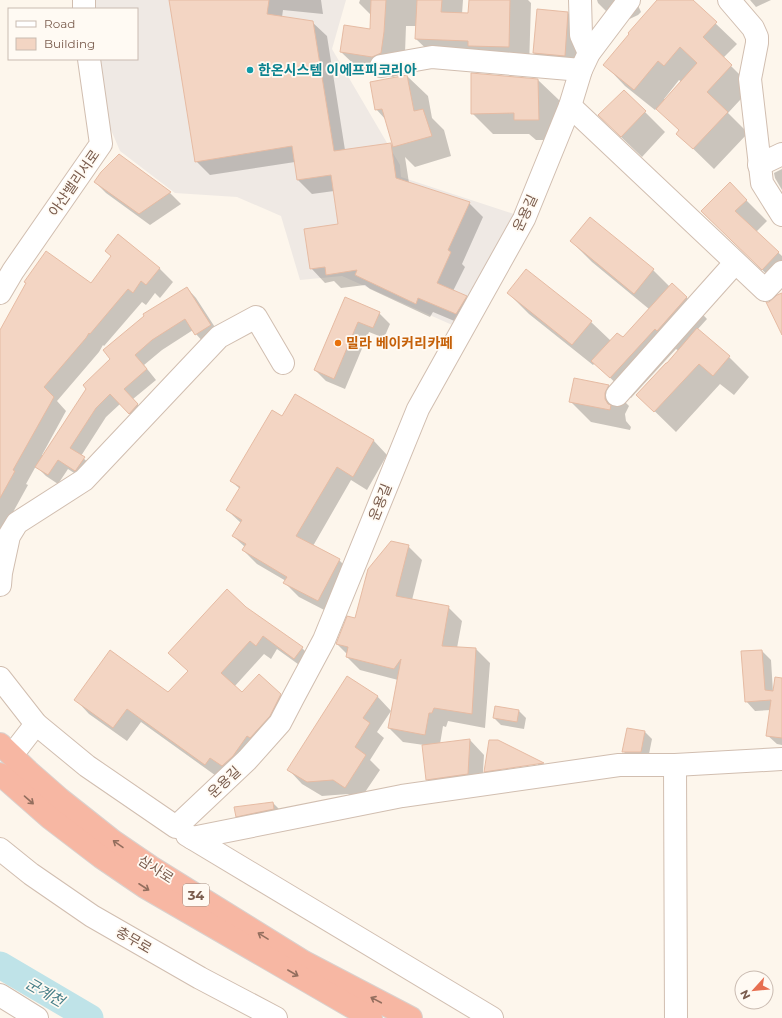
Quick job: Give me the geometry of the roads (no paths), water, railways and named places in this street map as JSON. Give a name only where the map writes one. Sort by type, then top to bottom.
[{"type":"highway","name":"삼사로","points":[[9,745],[28,771],[60,799],[114,841],[151,867],[304,962],[411,1018]]},
{"type":"highway","name":"삼사로","points":[[0,774],[50,818],[101,857],[145,887],[371,1018]]},
{"type":"street","points":[[381,66],[432,57],[585,61],[581,35],[580,0]]},
{"type":"street","name":"운용길","points":[[184,833],[280,723],[324,640],[418,409],[524,219],[570,106],[585,61],[629,0]]},
{"type":"street","points":[[729,0],[753,28],[757,37],[750,79],[759,165],[762,183],[782,215]]},
{"type":"street","name":"아산밸리서로","points":[[0,293],[13,271],[101,144],[89,60]]},
{"type":"street","points":[[570,106],[764,290],[782,272]]},
{"type":"street","points":[[759,165],[782,154]]},
{"type":"street","points":[[617,395],[735,263]]},
{"type":"street","points":[[0,585],[9,536],[17,523],[84,480],[220,337],[256,317],[282,363]]},
{"type":"street","points":[[0,678],[36,724],[86,766],[184,833],[492,1018]]},
{"type":"street","points":[[9,745],[36,724]]},
{"type":"street","points":[[184,833],[402,796],[619,765],[675,765],[782,759]]},
{"type":"street","points":[[675,765],[676,1018]]},
{"type":"street","name":"충무로","points":[[0,849],[31,874],[92,916],[200,978],[276,1018]]},
{"type":"street","points":[[0,995],[37,1018]]},
{"type":"waterway","name":"군계천","points":[[0,965],[90,1018]]},
{"type":"place","name":"한온시스템 이에프피코리아","points":[[250,70]]},
{"type":"place","name":"밀라 베이커리카페","points":[[338,343]]}]
